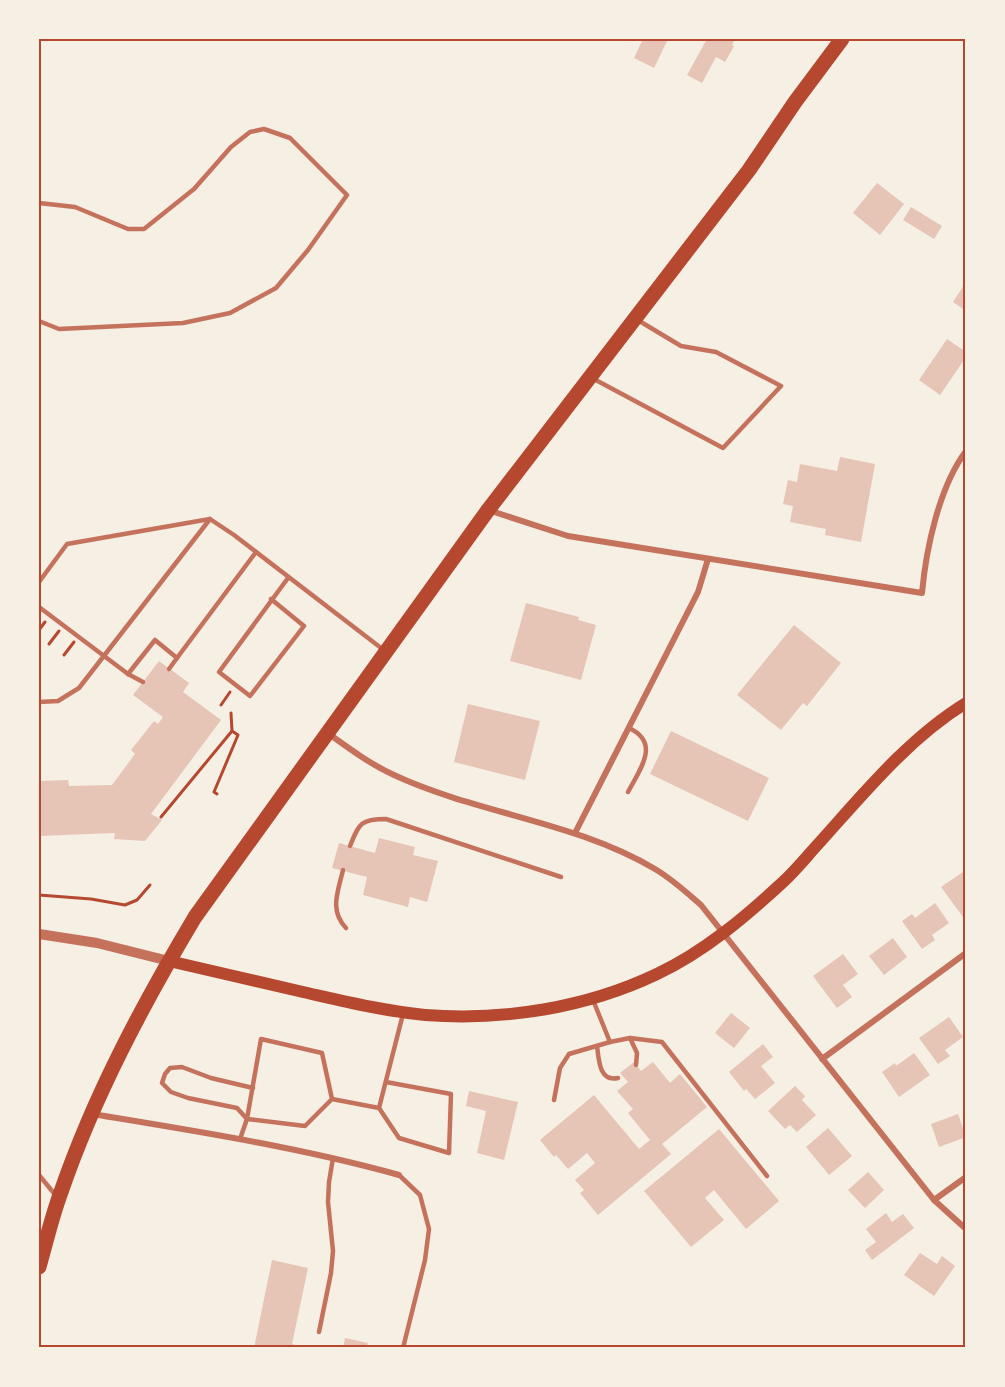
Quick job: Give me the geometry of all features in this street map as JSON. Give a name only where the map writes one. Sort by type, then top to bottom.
[{"type":"main road","points":[[39,1267],[58,1199],[91,1114],[169,961],[195,917],[488,510],[749,170],[795,102],[842,39]]},
{"type":"main road","points":[[169,961],[355,1004],[423,1014],[482,1017],[542,1010],[616,991],[658,974],[723,933],[785,880],[904,752],[966,703]]},
{"type":"street","points":[[488,510],[568,536],[922,593],[934,525],[945,493],[966,451]]},
{"type":"street","points":[[575,833],[698,592],[708,559]]},
{"type":"street","points":[[328,733],[365,760],[393,775],[429,790],[575,833],[635,858],[672,880],[701,905],[934,1200],[966,1229]]},
{"type":"street","points":[[39,934],[108,946],[169,961]]},
{"type":"street","points":[[822,1059],[966,953]]},
{"type":"street","points":[[91,1114],[240,1138],[399,1175]]},
{"type":"street","points":[[934,1200],[966,1177]]},
{"type":"lane","points":[[39,203],[75,207],[128,229],[144,229],[194,189],[231,147],[250,132],[264,129],[290,138],[347,195],[308,250],[276,288],[230,313],[183,323],[70,328],[59,328],[39,321]]},
{"type":"lane","points":[[589,376],[723,448],[781,386],[716,352],[681,346],[634,318]]},
{"type":"lane","points":[[39,582],[67,544],[210,519],[386,652]]},
{"type":"lane","points":[[39,702],[58,701],[80,688],[210,519]]},
{"type":"lane","points":[[170,669],[256,552]]},
{"type":"lane","points":[[271,600],[304,626],[250,696],[219,672],[271,600],[288,578]]},
{"type":"lane","points":[[39,607],[143,682]]},
{"type":"lane","points":[[129,674],[155,640],[177,658]]},
{"type":"lane","points":[[628,792],[643,763],[646,751],[645,741],[640,733],[629,728]]},
{"type":"lane","points":[[350,846],[358,826],[371,819],[386,819],[561,877]]},
{"type":"lane","points":[[343,870],[335,902],[339,921],[346,928]]},
{"type":"lane","points":[[592,998],[610,1042]]},
{"type":"lane","points":[[379,1107],[404,1011]]},
{"type":"lane","points":[[630,1038],[637,1053],[636,1065]]},
{"type":"lane","points":[[554,1100],[560,1068],[569,1054],[630,1038],[662,1042],[767,1176]]},
{"type":"lane","points":[[240,1138],[247,1119],[261,1039],[322,1053],[332,1099]]},
{"type":"lane","points":[[597,1046],[601,1071],[606,1078],[611,1080],[618,1078]]},
{"type":"lane","points":[[253,1088],[211,1078],[182,1067],[170,1068],[162,1083],[171,1092],[188,1098],[237,1108],[247,1119],[305,1126],[332,1099]]},
{"type":"lane","points":[[332,1099],[379,1107],[399,1138],[449,1153],[451,1094],[386,1082]]},
{"type":"lane","points":[[319,1332],[333,1251],[328,1202],[333,1158]]},
{"type":"lane","points":[[39,1175],[58,1199]]},
{"type":"lane","points":[[399,1175],[420,1195],[429,1228],[425,1260],[403,1348]]},
{"type":"path","points":[[49,644],[63,625]]},
{"type":"path","points":[[64,655],[78,637]]},
{"type":"path","points":[[221,705],[236,685]]},
{"type":"path","points":[[161,817],[232,731],[231,713]]},
{"type":"path","points":[[218,794],[214,792],[238,735],[232,731]]},
{"type":"path","points":[[39,895],[91,899],[125,905],[137,900],[150,885]]},
{"type":"building","points":[[643,39],[668,39],[654,68],[634,58]]},
{"type":"building","points":[[707,39],[735,39],[732,45],[734,46],[725,62],[716,57],[702,83],[687,75]]},
{"type":"building","points":[[877,183],[904,204],[880,235],[853,213]]},
{"type":"building","points":[[911,207],[942,226],[934,239],[903,220]]},
{"type":"building","points":[[964,285],[966,286],[966,311],[953,302]]},
{"type":"building","points":[[947,339],[966,352],[966,357],[940,395],[919,380]]},
{"type":"building","points":[[840,457],[875,464],[861,542],[825,535],[826,529],[790,522],[793,506],[783,504],[788,480],[797,482],[800,464],[837,471]]},
{"type":"building","points":[[526,603],[579,617],[578,620],[596,625],[581,680],[510,661]]},
{"type":"building","points":[[794,625],[841,663],[807,706],[803,703],[781,730],[737,695]]},
{"type":"building","points":[[159,661],[189,683],[183,692],[221,720],[151,814],[162,820],[145,841],[114,839],[115,833],[39,836],[39,781],[68,780],[69,786],[112,785],[135,754],[131,750],[154,721],[158,724],[163,717],[133,695]]},
{"type":"building","points":[[468,704],[540,721],[525,780],[454,762]]},
{"type":"building","points":[[671,731],[769,778],[748,821],[650,774]]},
{"type":"building","points":[[379,838],[415,847],[413,855],[438,861],[427,902],[410,897],[408,907],[363,895],[367,877],[332,868],[339,843],[375,853]]},
{"type":"building","points":[[966,870],[966,915],[963,917],[941,887]]},
{"type":"building","points":[[935,903],[949,923],[932,935],[935,940],[922,949],[902,921],[912,914],[915,918]]},
{"type":"building","points":[[893,938],[907,957],[884,975],[869,956]]},
{"type":"building","points":[[843,954],[858,974],[843,985],[852,997],[837,1008],[813,976]]},
{"type":"building","points":[[731,1013],[750,1028],[734,1048],[715,1033]]},
{"type":"building","points":[[949,1017],[963,1037],[945,1050],[950,1056],[938,1064],[919,1038]]},
{"type":"building","points":[[763,1044],[773,1057],[761,1066],[775,1083],[755,1099],[746,1089],[744,1091],[729,1072]]},
{"type":"building","points":[[914,1053],[930,1075],[899,1097],[882,1072],[895,1063],[896,1066]]},
{"type":"building","points":[[634,1062],[641,1071],[653,1062],[670,1083],[680,1074],[707,1107],[662,1144],[671,1154],[598,1215],[580,1193],[584,1190],[575,1180],[595,1163],[587,1153],[568,1169],[540,1140],[594,1095],[639,1149],[650,1140],[628,1113],[633,1109],[617,1091],[628,1082],[620,1073]]},
{"type":"building","points":[[795,1086],[805,1096],[802,1100],[816,1115],[797,1132],[790,1125],[785,1129],[768,1111]]},
{"type":"building","points":[[469,1091],[518,1102],[504,1160],[477,1153],[486,1111],[466,1106]]},
{"type":"building","points":[[958,1114],[966,1137],[939,1147],[931,1124]]},
{"type":"building","points":[[828,1128],[852,1156],[829,1175],[806,1147]]},
{"type":"building","points":[[719,1129],[779,1201],[746,1229],[714,1190],[705,1198],[724,1220],[691,1247],[644,1191]]},
{"type":"building","points":[[868,1172],[884,1190],[865,1208],[848,1190]]},
{"type":"building","points":[[886,1213],[892,1222],[903,1214],[914,1228],[872,1260],[865,1250],[876,1242],[866,1229]]},
{"type":"building","points":[[920,1253],[937,1264],[942,1256],[955,1266],[934,1296],[904,1275]]},
{"type":"building","points":[[272,1260],[308,1268],[292,1344],[306,1348],[254,1348]]},
{"type":"building","points":[[345,1338],[368,1343],[366,1348],[343,1348]]}]
